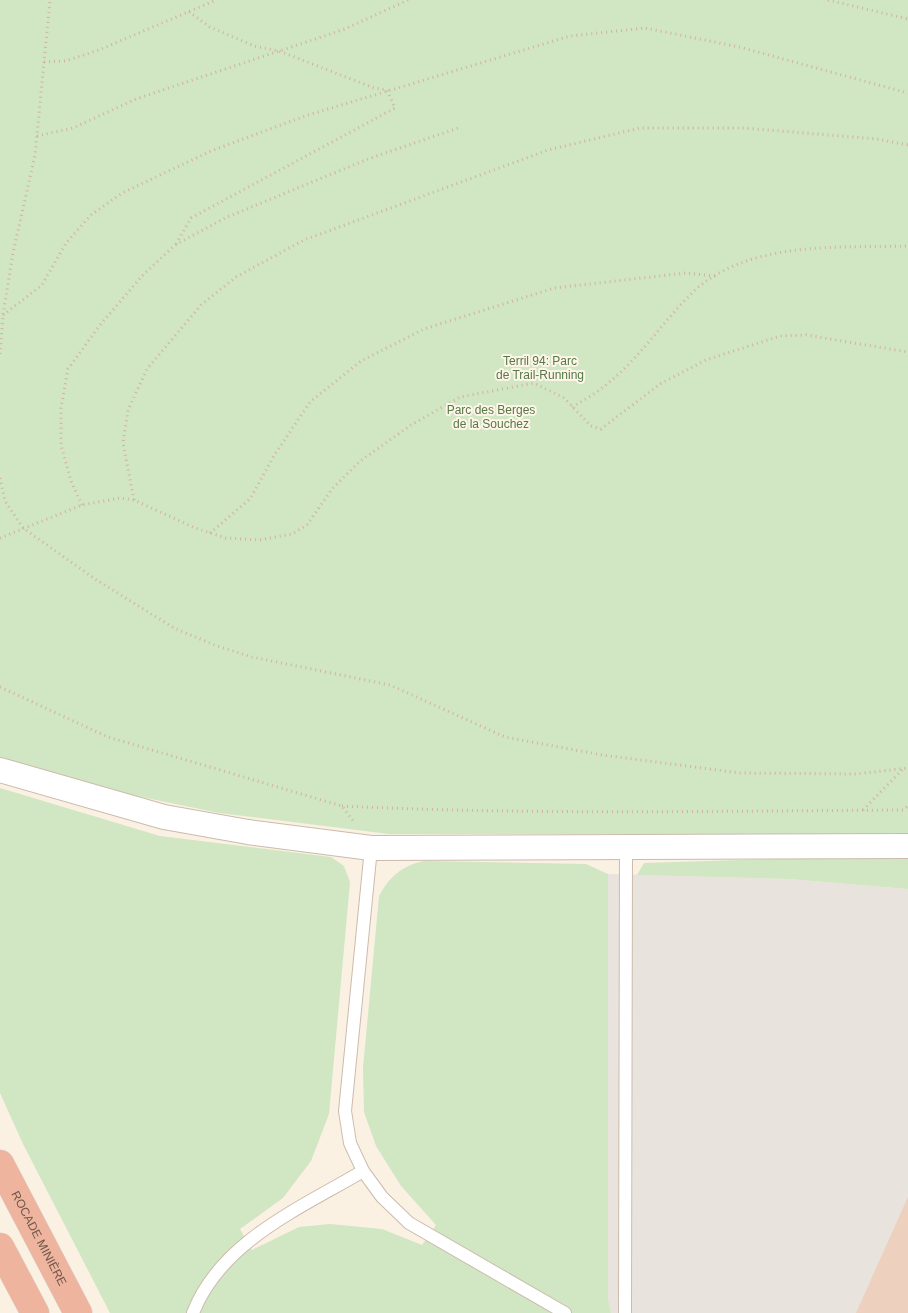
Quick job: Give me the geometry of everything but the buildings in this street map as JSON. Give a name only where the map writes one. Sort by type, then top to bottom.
[{"type":"highway","name":"ROCADE MINIÈRE","points":[[0,1164],[78,1313]]},
{"type":"highway","points":[[0,1247],[35,1313]]},
{"type":"street","points":[[0,770],[164,817],[248,832],[371,848],[908,846]]},
{"type":"lane","points":[[371,848],[345,1111],[350,1143],[363,1171],[382,1197],[409,1223],[565,1313]]},
{"type":"lane","points":[[625,1313],[626,848]]},
{"type":"lane","points":[[193,1313],[197,1302],[225,1262],[254,1237],[363,1171]]},
{"type":"path","points":[[0,354],[3,315],[13,253],[35,155],[50,0]]},
{"type":"path","points":[[44,62],[65,62],[99,50],[216,0]]},
{"type":"path","points":[[36,136],[73,128],[136,99],[346,29],[408,0]]},
{"type":"path","points":[[828,0],[908,19]]},
{"type":"path","points":[[189,12],[210,27],[254,46],[279,51],[374,88],[387,90]]},
{"type":"path","points":[[3,315],[42,285],[66,243],[91,215],[122,193],[211,151],[304,116],[570,36],[645,28],[739,47],[908,93]]},
{"type":"path","points":[[175,245],[191,218],[395,108],[387,90]]},
{"type":"path","points":[[82,505],[71,481],[61,445],[61,408],[68,369],[100,324],[142,276],[175,245],[225,218],[359,162],[458,128]]},
{"type":"path","points":[[134,500],[123,443],[128,410],[147,369],[200,305],[236,277],[304,240],[548,150],[640,128],[744,128],[877,139],[908,145]]},
{"type":"path","points":[[572,407],[608,384],[693,292],[715,276],[751,260],[804,249],[908,246]]},
{"type":"path","points":[[210,533],[250,499],[275,454],[310,402],[361,361],[424,328],[554,288],[686,273],[715,276]]},
{"type":"path","points":[[0,538],[82,505],[120,498],[134,500],[226,538],[259,540],[292,534],[307,525],[332,489],[359,462],[411,426],[460,397],[534,383],[564,398],[591,426],[601,429],[660,384],[706,360],[780,336],[806,335],[908,352]]},
{"type":"path","points":[[0,478],[5,501],[23,528],[95,579],[174,628],[217,646],[252,657],[390,684],[504,737],[602,755],[740,772],[856,774],[906,768]]},
{"type":"path","points":[[0,687],[108,737],[342,806],[417,809],[863,810],[903,810],[908,806]]},
{"type":"path","points":[[863,810],[906,768]]},
{"type":"path","points":[[342,806],[371,848]]},
{"type":"shaded area","points":[[608,874],[789,879],[908,889],[908,1313],[611,1313],[608,1298]]},
{"type":"green space","name":"Parc des Berges de la Souchez","points":[[0,0],[908,0],[908,834],[389,834],[219,813],[132,795],[0,758]]},
{"type":"green space","points":[[0,788],[160,836],[331,857],[344,866],[350,882],[329,1114],[311,1161],[283,1198],[240,1229],[252,1250],[299,1227],[330,1224],[382,1229],[422,1245],[436,1225],[401,1186],[376,1146],[364,1112],[363,1068],[379,896],[392,877],[409,866],[424,861],[586,864],[608,874],[608,1298],[611,1313],[110,1313],[23,1144],[0,1093]]},
{"type":"green space","points":[[772,859],[908,859],[908,889],[789,879],[637,875],[644,863]]},
{"type":"park label","name":"Terril 94: Parc de Trail-Running","points":[[540,368]]}]
